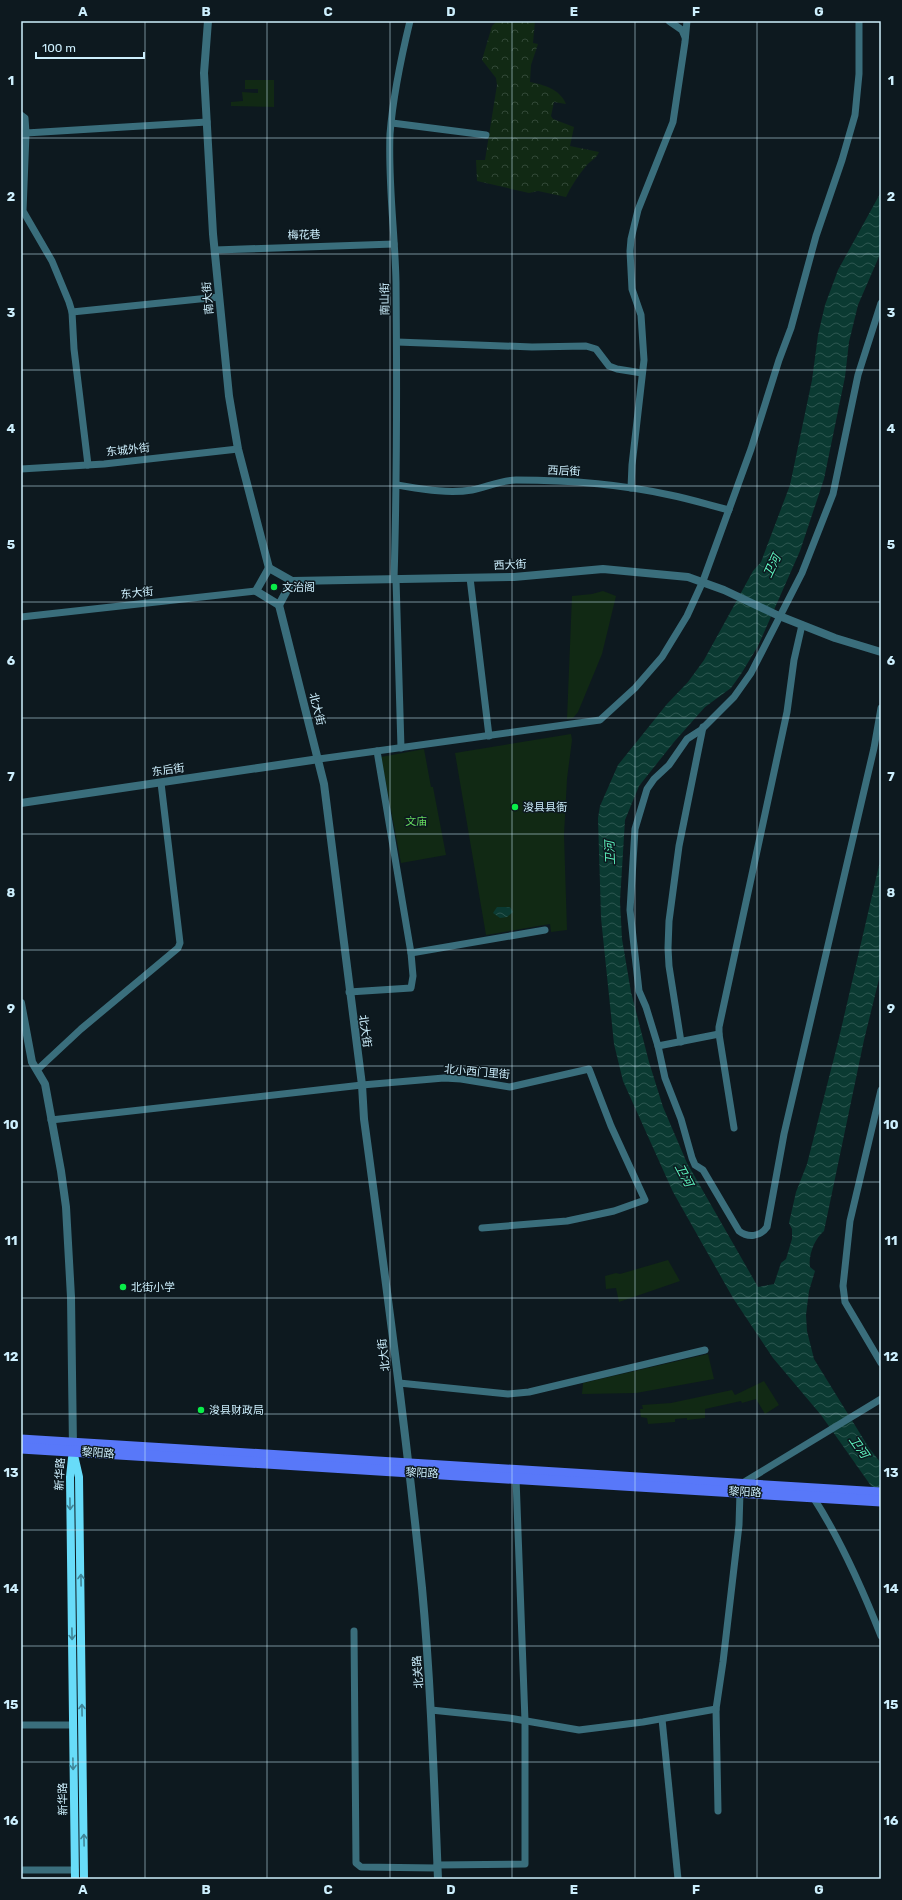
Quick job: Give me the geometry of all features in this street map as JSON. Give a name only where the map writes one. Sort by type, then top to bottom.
[{"type":"main road","name":"黎阳路","points":[[21,1440],[73,1447],[819,1494]]},
{"type":"main road","name":"黎阳路","points":[[21,1448],[73,1447]]},
{"type":"main road","name":"新华路","points":[[73,1447],[70,1477],[75,1879]]},
{"type":"main road","name":"新华路","points":[[73,1447],[79,1477],[84,1879]]},
{"type":"main road","name":"黎阳路","points":[[408,1468],[516,1478],[741,1488]]},
{"type":"main road","points":[[819,1494],[881,1493]]},
{"type":"main road","points":[[819,1494],[881,1501]]},
{"type":"street","name":"南大街","points":[[208,21],[204,73],[214,250],[229,396],[238,449],[269,568]]},
{"type":"street","name":"南山街","points":[[401,748],[395,579],[397,485],[397,342],[394,244],[390,185],[392,123],[397,75],[410,21]]},
{"type":"street","points":[[669,21],[682,30],[685,37]]},
{"type":"street","points":[[631,488],[644,355],[640,308],[632,289],[630,251],[631,239],[638,210],[673,122],[687,21]]},
{"type":"street","points":[[319,759],[600,720],[607,716],[662,657],[686,616],[703,581],[751,448],[779,360],[793,322],[816,236],[842,160],[855,115],[859,74],[859,21]]},
{"type":"street","points":[[21,115],[25,118],[26,133],[23,211],[52,261],[72,312],[74,349],[88,465]]},
{"type":"street","points":[[26,133],[207,122]]},
{"type":"street","points":[[392,123],[486,135]]},
{"type":"street","name":"梅花巷","points":[[214,250],[394,244]]},
{"type":"street","points":[[72,312],[219,297]]},
{"type":"street","points":[[881,304],[858,375],[833,494],[802,573],[751,673],[734,697],[703,727],[687,738],[669,765],[654,779],[647,789],[635,829],[630,910],[634,959],[639,991],[646,1007],[658,1046],[665,1078],[696,1165],[703,1170],[739,1231],[744,1235],[755,1236],[764,1232],[767,1228],[784,1134],[874,748],[881,708]]},
{"type":"street","points":[[397,342],[524,346],[586,346],[596,349],[609,366],[626,371],[642,373]]},
{"type":"street","name":"东城外街","points":[[21,470],[88,465],[238,449]]},
{"type":"street","name":"西后街","points":[[397,485],[452,492],[471,490],[514,480],[566,481],[631,488],[671,495],[729,510]]},
{"type":"street","points":[[269,568],[292,581],[279,605],[256,591],[269,568]]},
{"type":"street","name":"西大街","points":[[292,581],[514,577],[603,569],[688,577],[726,590],[779,616],[834,638],[881,652]]},
{"type":"street","points":[[470,578],[489,736]]},
{"type":"street","name":"东大街","points":[[21,617],[256,591]]},
{"type":"street","name":"北大街","points":[[279,605],[319,759],[328,812],[349,992],[362,1085],[364,1119],[399,1383],[408,1468]]},
{"type":"street","points":[[734,1128],[719,1034],[735,946],[787,712],[794,660],[802,625]]},
{"type":"street","points":[[681,1042],[669,966],[669,921],[679,846],[703,727]]},
{"type":"street","points":[[349,992],[411,988],[411,953],[377,751]]},
{"type":"street","name":"东后街","points":[[21,804],[319,759]]},
{"type":"street","points":[[37,1070],[81,1029],[178,948],[180,943],[161,783]]},
{"type":"street","points":[[411,953],[546,930]]},
{"type":"street","points":[[21,1003],[32,1062],[45,1084],[61,1171],[68,1227],[71,1297],[73,1447]]},
{"type":"street","points":[[658,1046],[719,1034]]},
{"type":"street","name":"北小西门里街","points":[[51,1120],[362,1085],[444,1078],[461,1079],[510,1087],[589,1069],[611,1126],[645,1200],[614,1211],[567,1221],[482,1228]]},
{"type":"street","points":[[881,1090],[850,1221],[843,1286],[845,1302],[881,1363]]},
{"type":"street","points":[[399,1383],[508,1394],[529,1392],[705,1350]]},
{"type":"street","points":[[718,1811],[716,1709],[739,1525],[741,1488],[881,1399]]},
{"type":"street","name":"北关路","points":[[408,1468],[422,1588],[431,1710],[438,1879]]},
{"type":"street","points":[[354,1631],[356,1863],[361,1867],[525,1864],[525,1721],[516,1478]]},
{"type":"street","points":[[819,1494],[865,1596],[881,1636]]},
{"type":"street","points":[[431,1710],[465,1712],[579,1730],[662,1719],[716,1709]]},
{"type":"street","points":[[662,1719],[678,1879]]},
{"type":"street","points":[[21,1725],[73,1725]]},
{"type":"street","points":[[21,1870],[75,1870]]},
{"type":"green space","points":[[497,21],[535,21],[533,43],[538,44],[531,65],[530,82],[551,88],[563,99],[566,104],[554,102],[551,116],[553,119],[574,127],[570,146],[599,152],[580,174],[566,197],[538,191],[529,193],[477,181],[476,160],[485,160],[497,85],[496,78],[482,60],[492,26]]},
{"type":"green space","points":[[245,80],[274,80],[274,107],[231,106],[231,102],[243,101],[242,92],[258,93],[258,89],[245,89]]},
{"type":"green space","points":[[603,591],[616,596],[602,654],[578,712],[573,718],[567,719],[572,596],[592,594]]},
{"type":"green space","name":"浚县县衙","points":[[571,734],[572,740],[567,779],[564,835],[567,930],[551,932],[550,924],[486,935],[455,753]]},
{"type":"green space","name":"文庙","points":[[424,749],[446,855],[401,863],[381,757]]},
{"type":"green space","points":[[668,1260],[680,1281],[619,1302],[616,1288],[606,1289],[605,1276],[616,1273],[620,1274]]},
{"type":"green space","points":[[708,1354],[714,1379],[636,1393],[582,1394],[583,1383]]},
{"type":"green space","points":[[764,1381],[779,1405],[765,1414],[756,1399],[742,1403],[741,1401],[705,1409],[705,1418],[687,1420],[687,1418],[675,1419],[675,1422],[648,1424],[647,1418],[641,1417],[640,1409],[643,1409],[642,1405],[671,1403],[732,1390],[735,1395]]},
{"type":"water","name":"卫河","points":[[881,192],[881,252],[858,305],[849,342],[845,377],[824,479],[800,551],[758,646],[741,674],[731,688],[705,707],[674,742],[639,786],[625,820],[620,901],[622,939],[631,992],[649,1062],[663,1107],[687,1163],[758,1287],[774,1284],[781,1263],[786,1259],[792,1239],[792,1229],[789,1223],[796,1192],[807,1164],[839,1038],[881,857],[881,971],[864,1040],[824,1231],[818,1238],[811,1252],[810,1267],[815,1271],[809,1291],[806,1315],[807,1331],[814,1359],[869,1448],[881,1463],[881,1500],[821,1415],[773,1358],[733,1298],[673,1192],[623,1081],[614,1044],[601,918],[598,818],[600,806],[618,765],[667,704],[688,682],[704,660],[753,571],[761,562],[790,485],[812,380],[818,335],[825,305],[838,270]]},
{"type":"water","points":[[497,907],[510,907],[513,912],[507,917],[500,918],[493,913]]},
{"type":"place","name":"文治阁","points":[[274,587]]},
{"type":"place","name":"浚县县衙","points":[[515,807]]},
{"type":"place","name":"北街小学","points":[[123,1287]]},
{"type":"place","name":"浚县财政局","points":[[201,1410]]}]
